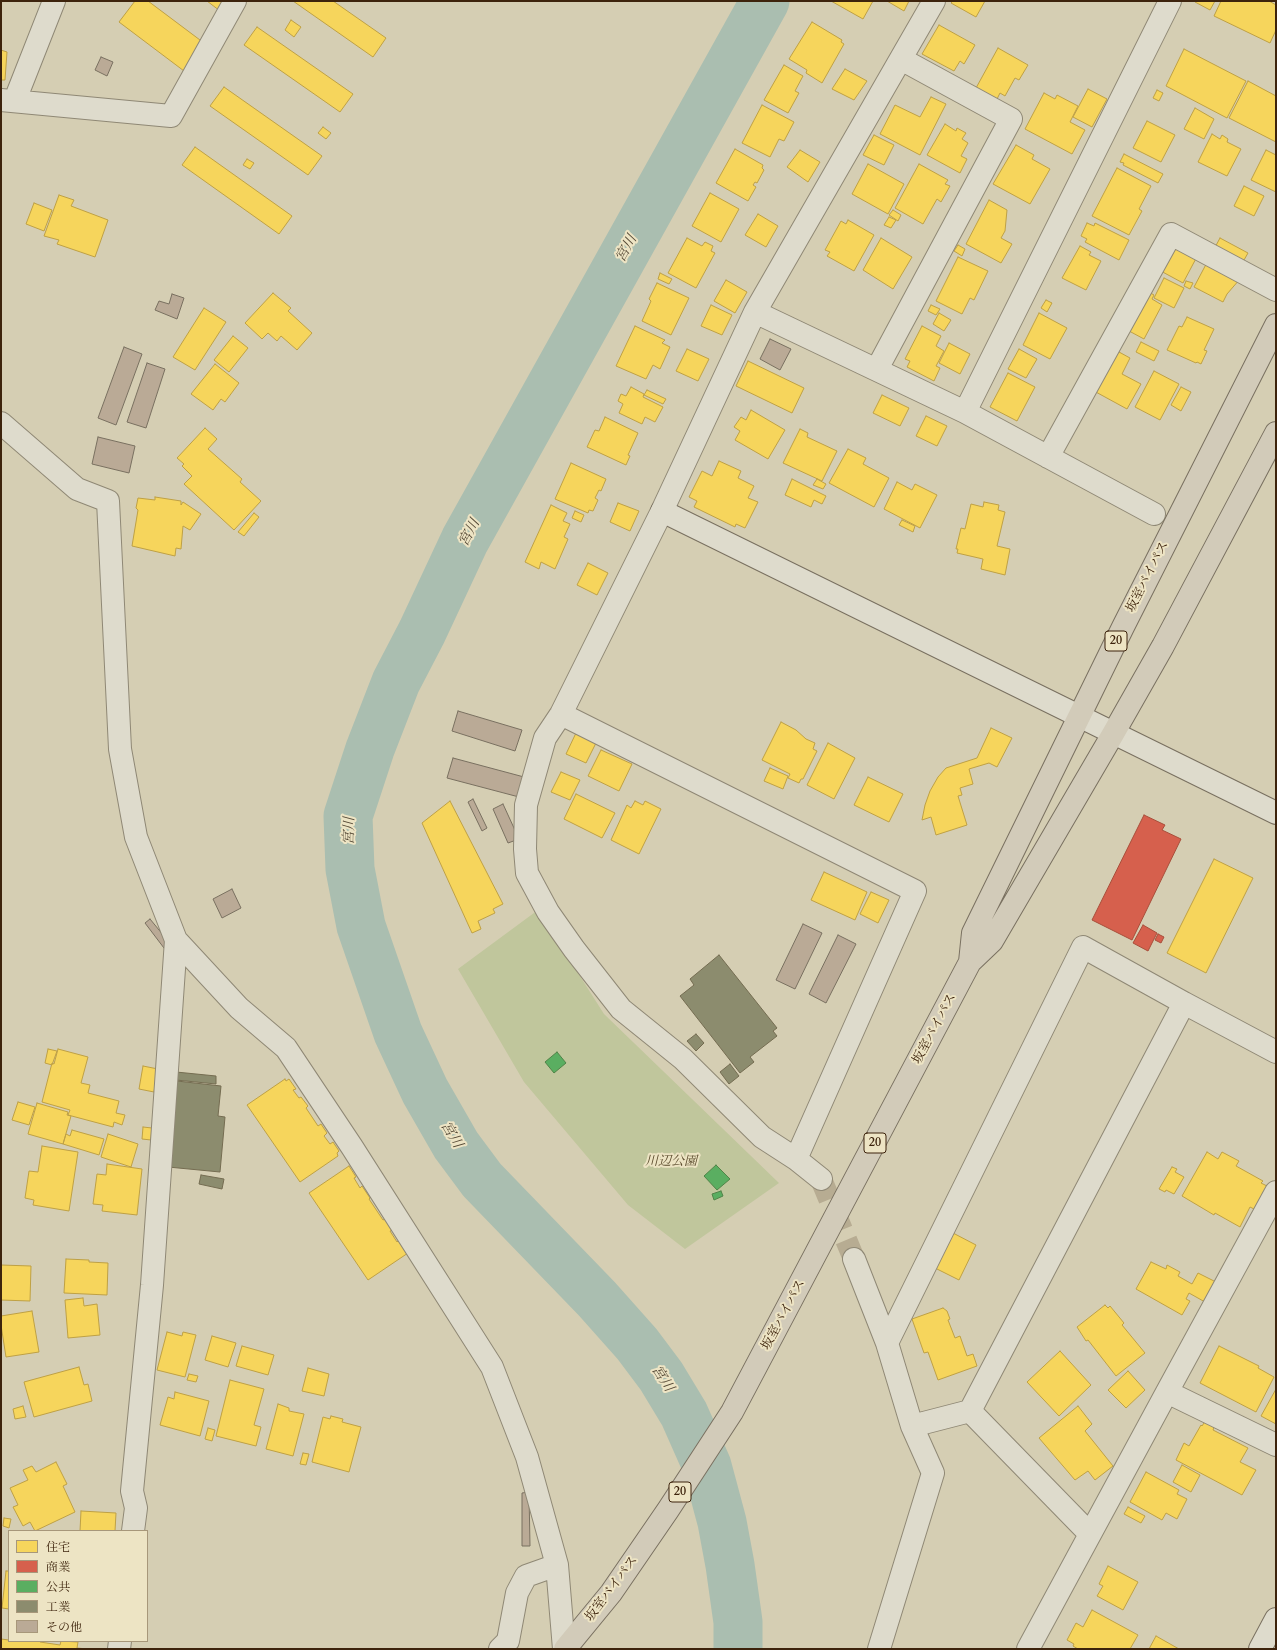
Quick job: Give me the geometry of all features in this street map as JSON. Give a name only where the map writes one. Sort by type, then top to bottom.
[{"type":"highway","name":"坂室バイパス","points":[[970,962],[973,933],[1079,717],[1276,325]]},
{"type":"highway","name":"坂室バイパス","points":[[565,1649],[611,1593],[672,1504],[732,1412],[970,962],[992,941],[1113,734],[1163,646],[1276,433]]},
{"type":"street","points":[[54,1],[8,100],[171,116],[235,1]]},
{"type":"street","points":[[821,1179],[796,1159],[762,1137],[683,1059],[621,1009],[574,949],[548,912],[527,873],[525,849],[526,805],[545,738],[561,714],[662,511],[755,312],[934,1]]},
{"type":"street","points":[[964,412],[1170,1]]},
{"type":"street","points":[[877,369],[1011,119],[901,58]]},
{"type":"street","points":[[1048,457],[1171,234],[1276,290]]},
{"type":"street","points":[[755,312],[877,369],[964,412],[1154,514]]},
{"type":"street","points":[[1,423],[77,489],[108,501],[120,749],[136,837],[176,940],[239,1008],[286,1048],[352,1147],[492,1366],[527,1458],[557,1565],[565,1649]]},
{"type":"street","points":[[662,511],[1276,813]]},
{"type":"street","points":[[561,714],[915,892],[796,1159]]},
{"type":"street","points":[[133,1530],[136,1508],[132,1490],[152,1285],[176,940]]},
{"type":"street","points":[[887,1343],[1084,947],[1184,1004],[1276,1052]]},
{"type":"street","points":[[912,1426],[970,1411],[1184,1004]]},
{"type":"street","points":[[1028,1649],[1276,1192]]},
{"type":"street","points":[[854,1259],[887,1343],[912,1426],[933,1474],[879,1649]]},
{"type":"street","points":[[1167,1392],[1276,1445]]},
{"type":"street","points":[[970,1411],[1090,1534]]},
{"type":"street","points":[[500,1649],[508,1641],[517,1593],[526,1576],[557,1565]]},
{"type":"street","points":[[1260,1649],[1276,1619]]},
{"type":"green space","name":"川辺公園","points":[[538,910],[604,1014],[779,1183],[685,1249],[628,1205],[524,1082],[458,969]]},
{"type":"building: 住宅","points":[[135,1],[148,1],[212,49],[192,77],[119,22]]},
{"type":"building: 住宅","points":[[207,1],[235,1],[224,14]]},
{"type":"building: 住宅","points":[[293,1],[333,1],[386,38],[373,57]]},
{"type":"building: 住宅","points":[[831,1],[873,1],[863,19]]},
{"type":"building: 住宅","points":[[887,1],[909,1],[904,11]]},
{"type":"building: 住宅","points":[[953,1],[985,1],[976,17],[951,3]]},
{"type":"building: 住宅","points":[[1215,1],[1210,10],[1195,2]]},
{"type":"building: 住宅","points":[[1221,1],[1269,1],[1276,5],[1276,30],[1270,43],[1214,16]]},
{"type":"building: 住宅","points":[[291,20],[301,27],[294,37],[285,30]]},
{"type":"building: 住宅","points":[[812,22],[842,40],[841,42],[844,44],[822,83],[806,73],[807,70],[789,59]]},
{"type":"building: 住宅","points":[[939,25],[975,45],[964,64],[960,61],[954,71],[922,54]]},
{"type":"building: 住宅","points":[[257,27],[353,94],[340,112],[244,45]]},
{"type":"building: 住宅","points":[[998,48],[1028,65],[1019,80],[1015,78],[1005,96],[1000,93],[997,99],[976,88]]},
{"type":"building: 住宅","points":[[1184,49],[1246,81],[1227,118],[1166,86]]},
{"type":"building: 住宅","points":[[1,50],[7,52],[5,80],[1,80]]},
{"type":"building: 住宅","points":[[784,65],[803,76],[795,91],[799,93],[788,113],[764,100]]},
{"type":"building: 住宅","points":[[845,69],[867,81],[854,100],[832,89]]},
{"type":"building: 住宅","points":[[1248,81],[1276,96],[1276,142],[1229,118]]},
{"type":"building: 住宅","points":[[224,87],[322,156],[308,175],[210,106]]},
{"type":"building: 住宅","points":[[1088,89],[1107,99],[1092,127],[1073,117]]},
{"type":"building: 住宅","points":[[1157,90],[1163,93],[1159,101],[1153,98]]},
{"type":"building: 住宅","points":[[1044,93],[1055,99],[1057,95],[1078,106],[1070,122],[1085,130],[1072,154],[1025,129]]},
{"type":"building: 住宅","points":[[931,97],[946,104],[920,155],[880,134],[895,105],[920,117]]},
{"type":"building: 住宅","points":[[762,105],[794,122],[784,141],[779,139],[770,157],[742,143]]},
{"type":"building: 住宅","points":[[1195,108],[1214,119],[1204,139],[1184,129]]},
{"type":"building: 住宅","points":[[1147,121],[1175,135],[1161,162],[1133,148]]},
{"type":"building: 住宅","points":[[945,124],[956,131],[957,128],[966,133],[962,139],[968,143],[961,156],[967,159],[960,173],[927,155]]},
{"type":"building: 住宅","points":[[323,127],[331,133],[326,139],[318,133]]},
{"type":"building: 住宅","points":[[1212,134],[1220,139],[1222,135],[1228,139],[1227,142],[1241,149],[1227,176],[1198,162]]},
{"type":"building: 住宅","points":[[874,135],[894,145],[884,165],[863,155]]},
{"type":"building: 住宅","points":[[1016,145],[1034,155],[1032,159],[1050,169],[1030,204],[993,184]]},
{"type":"building: 住宅","points":[[195,147],[292,216],[279,234],[182,165]]},
{"type":"building: 住宅","points":[[735,149],[763,165],[762,168],[764,170],[757,183],[755,182],[753,185],[756,187],[748,201],[716,183]]},
{"type":"building: 住宅","points":[[800,150],[820,162],[808,182],[787,167]]},
{"type":"building: 住宅","points":[[1266,150],[1276,155],[1276,192],[1251,180]]},
{"type":"building: 住宅","points":[[1124,154],[1163,174],[1158,183],[1123,165],[1124,163],[1120,162]]},
{"type":"building: 住宅","points":[[247,159],[254,163],[250,169],[243,165]]},
{"type":"building: 住宅","points":[[868,164],[904,184],[888,214],[852,194]]},
{"type":"building: 住宅","points":[[919,164],[948,180],[945,184],[950,186],[941,202],[937,199],[923,224],[895,208]]},
{"type":"building: 住宅","points":[[1117,168],[1151,186],[1139,209],[1142,211],[1129,235],[1092,216]]},
{"type":"building: 住宅","points":[[1244,186],[1264,196],[1254,216],[1234,206]]},
{"type":"building: 住宅","points":[[710,193],[739,209],[721,242],[692,226]]},
{"type":"building: 住宅","points":[[59,195],[74,200],[71,206],[108,220],[95,257],[57,244],[59,240],[44,236]]},
{"type":"building: 住宅","points":[[989,200],[1007,210],[1005,231],[1001,238],[1012,244],[1001,263],[966,244]]},
{"type":"building: 住宅","points":[[34,203],[52,210],[44,231],[26,224]]},
{"type":"building: 住宅","points":[[893,210],[901,215],[898,221],[889,215]]},
{"type":"building: 住宅","points":[[758,214],[778,226],[766,247],[745,235]]},
{"type":"building: 住宅","points":[[889,217],[896,220],[891,228],[884,225]]},
{"type":"building: 住宅","points":[[848,220],[874,235],[854,271],[827,256],[830,252],[825,250],[841,221],[846,224]]},
{"type":"building: 住宅","points":[[1087,223],[1094,226],[1095,223],[1129,240],[1119,260],[1085,242],[1087,239],[1081,236]]},
{"type":"building: 住宅","points":[[1169,231],[1200,251],[1183,283],[1146,263]]},
{"type":"building: 住宅","points":[[687,238],[702,246],[705,242],[713,246],[711,251],[715,253],[696,288],[668,273]]},
{"type":"building: 住宅","points":[[881,238],[912,257],[893,289],[863,270]]},
{"type":"building: 住宅","points":[[1220,238],[1248,253],[1244,260],[1240,279],[1227,294],[1223,302],[1194,287]]},
{"type":"building: 住宅","points":[[958,245],[965,249],[962,256],[954,251]]},
{"type":"building: 住宅","points":[[1080,246],[1091,252],[1089,255],[1101,261],[1086,290],[1062,278]]},
{"type":"building: 住宅","points":[[958,257],[988,271],[974,300],[970,298],[962,314],[936,301]]},
{"type":"building: 住宅","points":[[660,273],[672,279],[669,284],[658,279]]},
{"type":"building: 住宅","points":[[1164,278],[1184,288],[1174,308],[1154,298]]},
{"type":"building: 住宅","points":[[726,280],[747,292],[735,313],[714,301]]},
{"type":"building: 住宅","points":[[1186,281],[1193,283],[1190,289],[1184,286]]},
{"type":"building: 住宅","points":[[657,283],[689,298],[671,335],[642,321],[651,301],[649,299]]},
{"type":"building: 住宅","points":[[1147,291],[1154,295],[1152,299],[1162,305],[1144,339],[1116,324]]},
{"type":"building: 住宅","points":[[273,293],[291,308],[288,311],[312,333],[297,350],[281,336],[277,341],[268,333],[262,339],[245,323]]},
{"type":"building: 住宅","points":[[1046,300],[1052,303],[1047,312],[1041,308]]},
{"type":"building: 住宅","points":[[711,305],[732,315],[722,335],[701,326]]},
{"type":"building: 住宅","points":[[931,305],[940,309],[936,315],[928,311]]},
{"type":"building: 住宅","points":[[204,308],[226,322],[195,370],[173,357]]},
{"type":"building: 住宅","points":[[939,313],[951,320],[944,331],[933,324]]},
{"type":"building: 住宅","points":[[1039,313],[1067,328],[1050,359],[1023,345]]},
{"type":"building: 住宅","points":[[1187,317],[1214,329],[1204,350],[1207,351],[1201,364],[1167,350],[1179,326],[1182,327]]},
{"type":"building: 住宅","points":[[635,326],[665,340],[662,343],[670,347],[660,369],[653,365],[646,379],[616,366]]},
{"type":"building: 住宅","points":[[922,326],[941,336],[936,346],[944,351],[936,366],[940,368],[934,381],[907,367],[910,361],[905,359]]},
{"type":"building: 住宅","points":[[233,336],[248,348],[229,372],[214,360]]},
{"type":"building: 住宅","points":[[1141,342],[1159,351],[1154,361],[1136,352]]},
{"type":"building: 住宅","points":[[949,343],[970,354],[960,374],[939,363]]},
{"type":"building: 住宅","points":[[1108,346],[1130,358],[1122,374],[1141,384],[1127,409],[1083,385]]},
{"type":"building: 住宅","points":[[687,349],[709,359],[698,381],[676,371]]},
{"type":"building: 住宅","points":[[1019,349],[1037,359],[1026,378],[1008,369]]},
{"type":"building: 住宅","points":[[748,361],[804,388],[792,413],[736,386]]},
{"type":"building: 住宅","points":[[215,364],[239,383],[225,402],[221,399],[213,410],[191,394]]},
{"type":"building: 住宅","points":[[1154,371],[1179,384],[1160,420],[1135,407]]},
{"type":"building: 住宅","points":[[1008,373],[1035,387],[1017,421],[990,407]]},
{"type":"building: 住宅","points":[[631,387],[644,394],[643,397],[663,407],[655,422],[645,417],[642,424],[619,413],[623,404],[618,401],[621,394],[626,396]]},
{"type":"building: 住宅","points":[[1181,387],[1191,392],[1181,411],[1171,405]]},
{"type":"building: 住宅","points":[[647,390],[666,399],[663,404],[644,395]]},
{"type":"building: 住宅","points":[[882,395],[909,408],[900,426],[873,413]]},
{"type":"building: 住宅","points":[[751,410],[785,430],[768,459],[735,440],[740,431],[734,427],[741,417],[746,420]]},
{"type":"building: 住宅","points":[[926,416],[947,426],[937,446],[916,436]]},
{"type":"building: 住宅","points":[[605,417],[638,433],[628,455],[630,456],[626,465],[587,447],[595,430],[599,431]]},
{"type":"building: 住宅","points":[[205,428],[217,439],[208,449],[242,479],[240,482],[261,501],[234,530],[184,484],[192,476],[182,466],[184,464],[177,458]]},
{"type":"building: 住宅","points":[[800,429],[808,433],[807,437],[837,451],[822,481],[783,463]]},
{"type":"building: 住宅","points":[[848,449],[866,458],[863,464],[889,478],[874,507],[829,483]]},
{"type":"building: 住宅","points":[[719,461],[741,471],[738,478],[754,486],[748,498],[758,502],[745,528],[736,524],[735,527],[694,507],[697,501],[689,497],[702,471],[712,476]]},
{"type":"building: 住宅","points":[[571,463],[606,479],[601,491],[599,490],[595,498],[598,500],[593,511],[589,510],[588,513],[555,499]]},
{"type":"building: 住宅","points":[[792,479],[826,496],[822,504],[814,500],[811,507],[785,495]]},
{"type":"building: 住宅","points":[[817,479],[826,484],[823,489],[813,485]]},
{"type":"building: 住宅","points":[[897,482],[912,490],[915,484],[937,495],[920,528],[884,509]]},
{"type":"building: 住宅","points":[[155,497],[181,501],[181,505],[183,502],[201,514],[190,530],[183,526],[181,549],[176,548],[175,556],[132,546],[138,510],[136,508],[138,498],[155,500]]},
{"type":"building: 住宅","points":[[984,502],[999,505],[998,510],[1005,512],[997,546],[1010,549],[1005,575],[981,569],[983,559],[957,553],[958,549],[956,549],[961,528],[965,529],[971,504],[983,507]]},
{"type":"building: 住宅","points":[[618,503],[639,511],[630,531],[610,522]]},
{"type":"building: 住宅","points":[[551,505],[567,513],[563,521],[570,524],[564,537],[568,539],[555,569],[541,562],[539,569],[525,562]]},
{"type":"building: 住宅","points":[[575,511],[584,515],[581,522],[572,518]]},
{"type":"building: 住宅","points":[[254,513],[259,517],[244,536],[238,532]]},
{"type":"building: 住宅","points":[[902,520],[915,526],[913,532],[899,525]]},
{"type":"building: 住宅","points":[[588,563],[608,573],[597,595],[577,585]]},
{"type":"building: 住宅","points":[[781,722],[796,730],[806,739],[815,743],[813,749],[817,751],[803,779],[801,779],[799,783],[788,778],[790,774],[762,760]]},
{"type":"building: 住宅","points":[[991,728],[1012,738],[997,767],[989,763],[969,769],[973,784],[960,788],[962,795],[958,796],[967,825],[936,835],[931,817],[922,820],[930,791],[938,777],[946,768],[977,758]]},
{"type":"building: 住宅","points":[[576,733],[596,743],[586,763],[566,754]]},
{"type":"building: 住宅","points":[[828,743],[855,758],[834,799],[807,785]]},
{"type":"building: 住宅","points":[[601,750],[632,764],[619,791],[588,776]]},
{"type":"building: 住宅","points":[[770,768],[788,776],[783,789],[764,781]]},
{"type":"building: 住宅","points":[[561,772],[580,780],[570,800],[551,792]]},
{"type":"building: 住宅","points":[[868,777],[903,794],[889,822],[854,805]]},
{"type":"building: 住宅","points":[[576,794],[615,813],[602,838],[564,819]]},
{"type":"building: 住宅","points":[[450,801],[503,904],[493,909],[495,913],[478,921],[481,929],[472,933],[422,823]]},
{"type":"building: 住宅","points":[[635,801],[643,805],[645,801],[661,809],[639,854],[611,840],[627,805],[631,808]]},
{"type":"building: 住宅","points":[[1214,859],[1253,878],[1206,973],[1167,953]]},
{"type":"building: 住宅","points":[[824,872],[867,892],[855,920],[811,900]]},
{"type":"building: 住宅","points":[[871,892],[889,900],[878,923],[860,914]]},
{"type":"building: 住宅","points":[[48,1049],[57,1051],[52,1065],[45,1063]]},
{"type":"building: 住宅","points":[[58,1049],[88,1057],[81,1083],[90,1085],[88,1093],[119,1101],[116,1113],[125,1115],[122,1125],[114,1122],[113,1127],[68,1115],[70,1110],[42,1102],[52,1063],[54,1064]]},
{"type":"building: 住宅","points":[[143,1066],[158,1069],[154,1092],[139,1089]]},
{"type":"building: 住宅","points":[[285,1079],[286,1081],[289,1079],[296,1089],[293,1090],[308,1106],[306,1108],[318,1126],[321,1124],[327,1133],[324,1136],[330,1144],[333,1142],[339,1151],[337,1153],[338,1156],[300,1182],[247,1105]]},
{"type":"building: 住宅","points":[[18,1102],[35,1107],[29,1125],[12,1120]]},
{"type":"building: 住宅","points":[[37,1103],[68,1112],[67,1115],[71,1116],[63,1144],[28,1134]]},
{"type":"building: 住宅","points":[[143,1127],[152,1128],[151,1140],[142,1139]]},
{"type":"building: 住宅","points":[[72,1130],[104,1139],[99,1155],[63,1144],[66,1134],[70,1136]]},
{"type":"building: 住宅","points":[[108,1134],[138,1144],[131,1167],[101,1157]]},
{"type":"building: 住宅","points":[[42,1146],[78,1152],[69,1211],[33,1205],[34,1200],[25,1198],[29,1171],[38,1172]]},
{"type":"building: 住宅","points":[[1207,1152],[1218,1159],[1222,1152],[1239,1161],[1236,1166],[1263,1181],[1261,1183],[1269,1187],[1256,1210],[1250,1207],[1240,1227],[1215,1213],[1214,1215],[1182,1196]]},
{"type":"building: 住宅","points":[[107,1164],[142,1169],[137,1215],[102,1211],[103,1205],[93,1204],[97,1174],[106,1175]]},
{"type":"building: 住宅","points":[[349,1166],[356,1177],[354,1178],[360,1188],[362,1186],[383,1220],[385,1219],[393,1230],[390,1231],[397,1242],[399,1240],[408,1253],[368,1280],[309,1193]]},
{"type":"building: 住宅","points":[[1172,1167],[1177,1169],[1175,1172],[1184,1177],[1174,1194],[1166,1190],[1165,1192],[1159,1189]]},
{"type":"building: 住宅","points":[[953,1233],[976,1245],[959,1280],[935,1268]]},
{"type":"building: 住宅","points":[[66,1259],[108,1263],[107,1295],[64,1293]]},
{"type":"building: 住宅","points":[[1151,1262],[1166,1269],[1167,1265],[1180,1272],[1178,1276],[1192,1284],[1198,1273],[1216,1282],[1205,1302],[1189,1293],[1186,1299],[1190,1301],[1182,1315],[1136,1289]]},
{"type":"building: 住宅","points":[[1,1265],[31,1266],[30,1301],[1,1300]]},
{"type":"building: 住宅","points":[[83,1298],[84,1306],[97,1304],[100,1335],[68,1338],[65,1300]]},
{"type":"building: 住宅","points":[[1105,1305],[1108,1308],[1110,1306],[1124,1323],[1122,1325],[1145,1353],[1116,1376],[1088,1340],[1086,1341],[1077,1327]]},
{"type":"building: 住宅","points":[[943,1308],[947,1311],[950,1319],[948,1320],[955,1338],[960,1336],[967,1356],[973,1354],[977,1366],[938,1380],[928,1352],[924,1353],[912,1319]]},
{"type":"building: 住宅","points":[[32,1311],[39,1352],[6,1357],[1,1316]]},
{"type":"building: 住宅","points":[[167,1332],[182,1336],[183,1332],[196,1335],[185,1377],[157,1370]]},
{"type":"building: 住宅","points":[[212,1336],[236,1343],[228,1367],[205,1360]]},
{"type":"building: 住宅","points":[[242,1346],[274,1355],[268,1375],[236,1366]]},
{"type":"building: 住宅","points":[[1219,1346],[1259,1366],[1258,1368],[1274,1377],[1256,1412],[1200,1383]]},
{"type":"building: 住宅","points":[[1060,1351],[1091,1385],[1059,1416],[1027,1382]]},
{"type":"building: 住宅","points":[[79,1367],[84,1385],[88,1384],[92,1401],[34,1417],[24,1382]]},
{"type":"building: 住宅","points":[[308,1368],[329,1374],[324,1396],[302,1391]]},
{"type":"building: 住宅","points":[[1128,1371],[1145,1390],[1126,1408],[1108,1390]]},
{"type":"building: 住宅","points":[[189,1374],[198,1376],[196,1382],[187,1380]]},
{"type":"building: 住宅","points":[[230,1380],[264,1389],[254,1425],[261,1427],[256,1446],[216,1436]]},
{"type":"building: 住宅","points":[[1276,1389],[1276,1424],[1261,1416]]},
{"type":"building: 住宅","points":[[175,1392],[209,1401],[200,1436],[160,1425],[168,1397],[174,1399]]},
{"type":"building: 住宅","points":[[278,1404],[289,1408],[289,1411],[304,1414],[293,1456],[266,1449]]},
{"type":"building: 住宅","points":[[23,1406],[26,1417],[15,1419],[13,1409]]},
{"type":"building: 住宅","points":[[1078,1406],[1092,1424],[1085,1431],[1113,1466],[1095,1480],[1088,1471],[1075,1480],[1039,1438]]},
{"type":"building: 住宅","points":[[331,1416],[343,1419],[342,1422],[361,1427],[349,1472],[312,1462],[323,1417],[330,1419]]},
{"type":"building: 住宅","points":[[1206,1420],[1215,1425],[1213,1430],[1248,1448],[1240,1462],[1256,1470],[1242,1495],[1176,1460],[1184,1443],[1189,1446],[1201,1425],[1202,1426]]},
{"type":"building: 住宅","points":[[208,1428],[215,1430],[212,1441],[205,1439]]},
{"type":"building: 住宅","points":[[303,1453],[309,1454],[306,1465],[300,1464]]},
{"type":"building: 住宅","points":[[56,1462],[67,1484],[63,1486],[75,1512],[34,1530],[30,1522],[23,1526],[13,1507],[18,1505],[10,1488],[28,1480],[23,1470],[32,1466],[36,1472]]},
{"type":"building: 住宅","points":[[1182,1465],[1200,1475],[1191,1492],[1173,1482]]},
{"type":"building: 住宅","points":[[1146,1472],[1179,1490],[1177,1494],[1187,1499],[1177,1519],[1166,1513],[1162,1520],[1130,1502]]},
{"type":"building: 住宅","points":[[1128,1507],[1145,1516],[1141,1523],[1124,1514]]},
{"type":"building: 住宅","points":[[81,1511],[116,1513],[115,1530],[80,1530]]},
{"type":"building: 住宅","points":[[4,1518],[11,1519],[9,1528],[3,1526]]},
{"type":"building: 住宅","points":[[1108,1566],[1138,1582],[1123,1610],[1097,1596],[1103,1586],[1099,1584]]},
{"type":"building: 住宅","points":[[6,1571],[8,1571],[8,1609],[2,1608]]},
{"type":"building: 住宅","points":[[1092,1610],[1138,1635],[1130,1649],[1078,1649],[1073,1646],[1074,1644],[1067,1640],[1076,1623],[1083,1627]]},
{"type":"building: 住宅","points":[[1156,1636],[1179,1649],[1149,1649]]},
{"type":"building: 住宅","points":[[1,1639],[8,1640],[8,1642],[40,1642],[60,1645],[61,1642],[78,1642],[77,1648],[87,1649],[1,1649]]},
{"type":"building: 商業","points":[[1144,815],[1165,825],[1162,830],[1181,839],[1132,940],[1092,920]]},
{"type":"building: 商業","points":[[1143,925],[1157,933],[1148,951],[1133,943]]},
{"type":"building: 商業","points":[[1158,934],[1164,937],[1161,943],[1155,940]]},
{"type":"building: 公共","points":[[557,1052],[566,1063],[554,1073],[545,1062]]},
{"type":"building: 公共","points":[[716,1165],[730,1179],[717,1190],[704,1176]]},
{"type":"building: 公共","points":[[721,1191],[723,1196],[714,1200],[712,1194]]},
{"type":"building: 工業","points":[[719,955],[777,1028],[773,1031],[777,1036],[750,1057],[754,1062],[740,1073],[680,996],[694,985],[690,979]]},
{"type":"building: 工業","points":[[696,1034],[704,1043],[696,1051],[687,1041]]},
{"type":"building: 工業","points":[[730,1064],[739,1076],[729,1084],[720,1072]]},
{"type":"building: 工業","points":[[176,1072],[216,1076],[216,1084],[176,1080]]},
{"type":"building: 工業","points":[[177,1081],[221,1086],[218,1116],[225,1117],[220,1172],[168,1167]]},
{"type":"building: 工業","points":[[201,1175],[224,1179],[222,1189],[199,1184]]},
{"type":"building: その他","points":[[101,57],[113,62],[107,76],[95,70]]},
{"type":"building: その他","points":[[172,294],[184,298],[177,319],[155,310],[159,301],[169,304]]},
{"type":"building: その他","points":[[770,339],[791,349],[780,370],[760,359]]},
{"type":"building: その他","points":[[124,347],[142,354],[116,425],[98,418]]},
{"type":"building: その他","points":[[147,363],[165,369],[146,428],[127,422]]},
{"type":"building: その他","points":[[98,437],[135,446],[129,473],[92,464]]},
{"type":"building: その他","points":[[458,711],[522,730],[515,751],[452,731]]},
{"type":"building: その他","points":[[453,758],[524,777],[519,797],[447,778]]},
{"type":"building: その他","points":[[473,799],[487,828],[482,831],[468,802]]},
{"type":"building: その他","points":[[503,804],[519,839],[508,843],[493,809]]},
{"type":"building: その他","points":[[232,889],[241,908],[222,918],[213,899]]},
{"type":"building: その他","points":[[150,919],[173,947],[167,952],[145,923]]},
{"type":"building: その他","points":[[803,924],[822,933],[795,989],[776,980]]},
{"type":"building: その他","points":[[838,935],[856,944],[826,1003],[809,994]]},
{"type":"building: その他","points":[[529,1492],[530,1546],[522,1546],[522,1493]]},
{"type":"waterway","name":"宮川","points":[[738,1649],[738,1622],[722,1522],[707,1466],[684,1414],[661,1376],[637,1344],[597,1299],[482,1180],[456,1145],[425,1091],[398,1033],[361,926],[350,869],[348,816],[370,749],[396,682],[422,632],[465,540],[765,1]]},
{"type":"tunnel","points":[[821,1179],[854,1259]]}]
